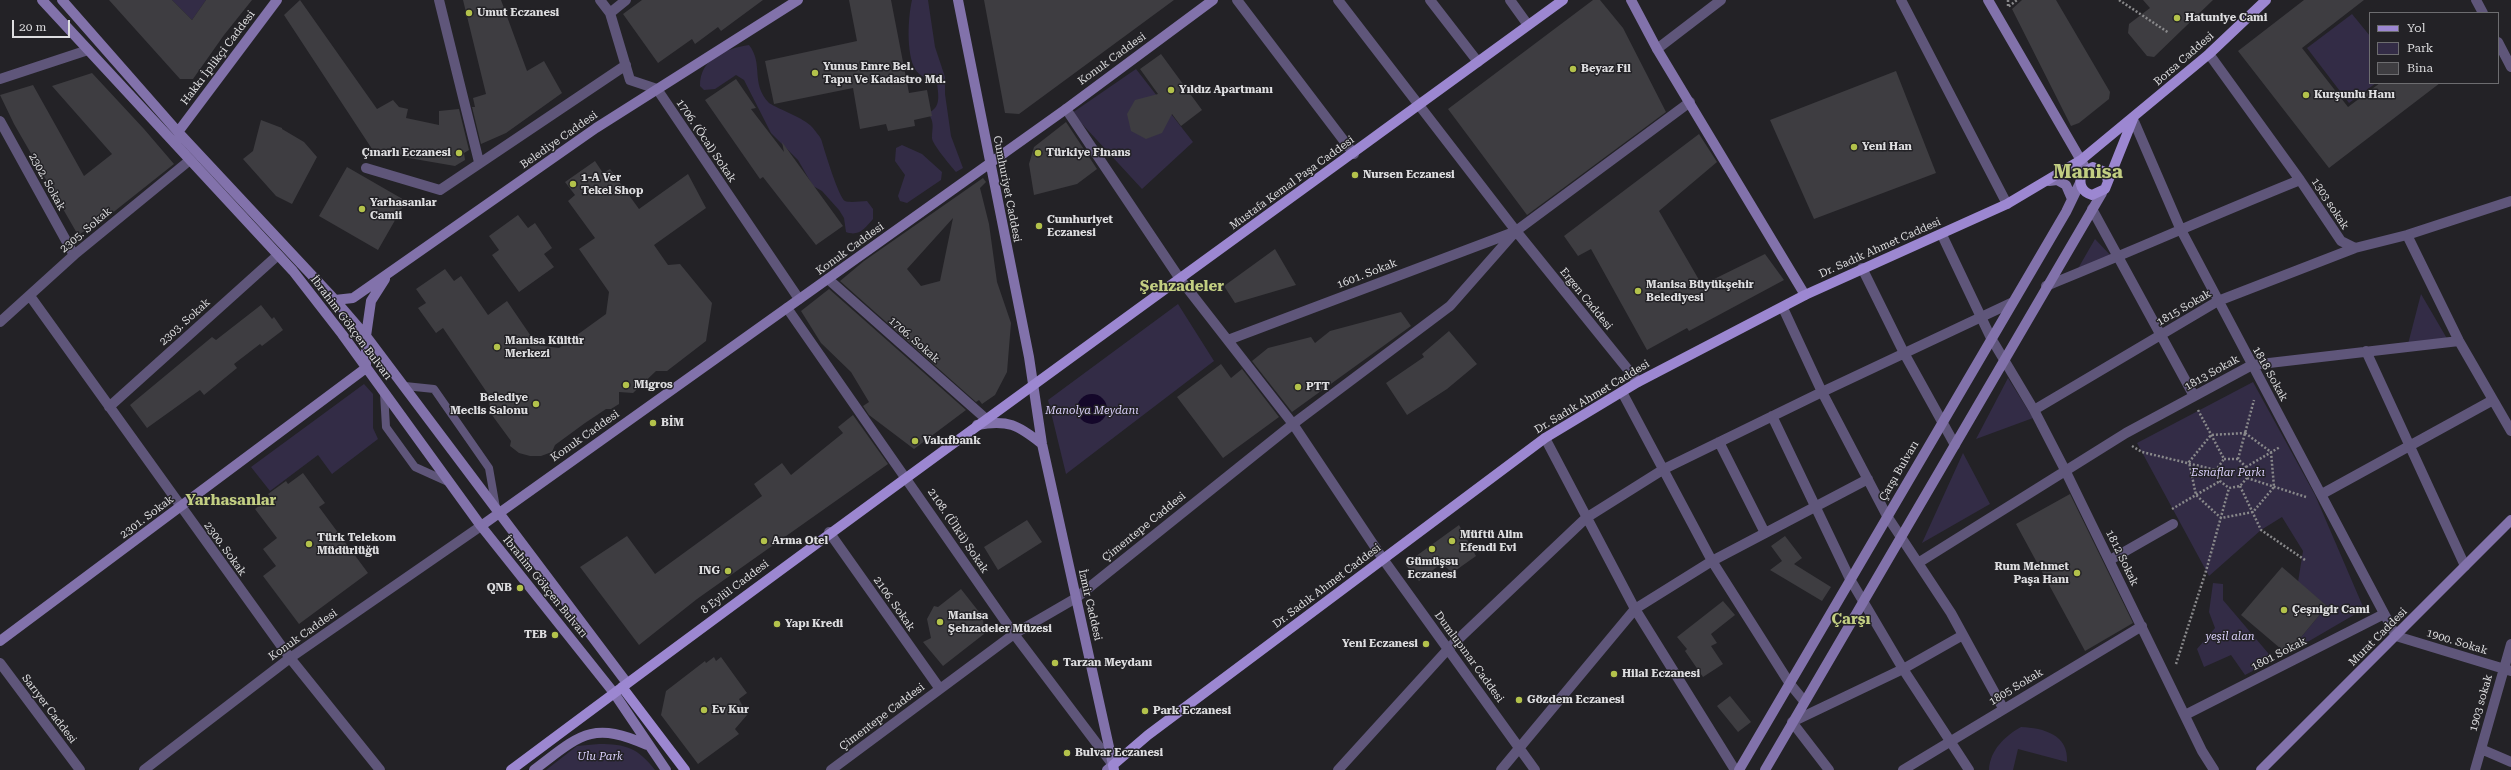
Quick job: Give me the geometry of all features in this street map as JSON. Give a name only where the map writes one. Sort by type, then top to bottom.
[{"type":"main road","name":"İbrahim Gökçen Bulvarı","points":[[42,0],[278,255],[342,334],[446,480],[481,526],[621,688]]},
{"type":"main road","name":"İbrahim Gökçen Bulvarı","points":[[62,0],[178,132],[335,300],[366,336],[405,386],[621,688],[685,770]]},
{"type":"main road","name":"Hakkı İplikçi Caddesi","points":[[178,132],[276,0]]},
{"type":"main road","name":"Belediye Caddesi","points":[[335,300],[352,298],[596,128],[798,0]]},
{"type":"main road","name":"Cumhuriyet Caddesi","points":[[958,0],[1034,383],[1042,444]]},
{"type":"main road","name":"Konuk Caddesi","points":[[481,526],[497,513],[1066,109],[1213,0]]},
{"type":"main road","name":"Mustafa Kemal Paşa Caddesi","points":[[1034,383],[1354,154],[1563,0]]},
{"type":"main road","points":[[1631,0],[1657,49],[1805,295]]},
{"type":"main road","points":[[1988,0],[2084,165],[2080,183],[2088,194],[2102,192]]},
{"type":"main road","name":"Borsa Caddesi","points":[[2133,118],[2208,54],[2266,0]]},
{"type":"main road","points":[[1765,770],[2102,192],[2133,118]]},
{"type":"main road","name":"Dr. Sadık Ahmet Caddesi","points":[[1112,768],[1148,735],[1544,438],[1638,382],[1783,308],[1805,295],[1862,268],[1942,235],[2084,165],[2133,118]]},
{"type":"main road","points":[[2084,165],[2102,169],[2108,180]]},
{"type":"main road","points":[[2049,181],[2057,180],[2066,185],[2072,199]]},
{"type":"main road","name":"Çarşı Bulvarı","points":[[1738,770],[1790,684],[2080,183]]},
{"type":"main road","points":[[366,368],[366,336],[371,301],[388,274]]},
{"type":"main road","name":"2301. Sokak","points":[[0,641],[366,368]]},
{"type":"main road","name":"8 Eylül Caddesi","points":[[511,770],[829,532],[1034,383]]},
{"type":"main road","points":[[976,426],[995,422],[1007,422],[1018,427],[1042,444]]},
{"type":"main road","name":"İzmir Caddesi","points":[[1042,444],[1112,768]]},
{"type":"main road","name":"Murat Caddesi","points":[[2261,770],[2511,520]]},
{"type":"main road","points":[[621,688],[647,745],[666,770]]},
{"type":"main road","points":[[534,770],[577,738],[597,733],[604,732],[626,735],[647,745]]},
{"type":"street","points":[[439,0],[479,162]]},
{"type":"street","points":[[600,0],[610,13],[630,80],[656,89]]},
{"type":"street","points":[[610,13],[626,0]]},
{"type":"street","points":[[1237,0],[1354,154]]},
{"type":"street","name":"Ergen Caddesi","points":[[1338,0],[1516,231],[1638,382]]},
{"type":"street","points":[[1430,0],[1478,62]]},
{"type":"street","points":[[1510,0],[1528,25]]},
{"type":"street","points":[[1657,49],[1721,0]]},
{"type":"street","points":[[1901,0],[2007,204]]},
{"type":"street","points":[[2476,0],[2482,12]]},
{"type":"street","points":[[2499,44],[2511,67]]},
{"type":"street","points":[[0,78],[88,50]]},
{"type":"street","name":"1303 sokak","points":[[2208,54],[2300,180],[2341,241],[2355,248]]},
{"type":"street","points":[[366,168],[440,190],[479,162],[626,65]]},
{"type":"street","name":"1706. (Öcal) Sokak","points":[[656,89],[799,299]]},
{"type":"street","points":[[1516,231],[1690,102]]},
{"type":"street","name":"Dumlupınar Caddesi","points":[[1066,109],[1180,279],[1293,424],[1383,559],[1449,648],[1535,770]]},
{"type":"street","name":"1818 Sokak","points":[[2133,118],[2180,228],[2396,636]]},
{"type":"street","name":"2302. Sokak","points":[[0,121],[74,255]]},
{"type":"street","name":"2305. Sokak","points":[[2,317],[30,296],[74,255],[190,160]]},
{"type":"street","points":[[2046,286],[2116,258],[2180,228],[2300,180]]},
{"type":"street","points":[[2355,248],[2407,235],[2511,201]]},
{"type":"street","points":[[2092,209],[2116,258],[2194,396]]},
{"type":"street","name":"1601. Sokak","points":[[1228,340],[1516,231]]},
{"type":"street","name":"Çimentepe Caddesi","points":[[831,770],[1014,634],[1076,598],[1293,424],[1450,306],[1516,231]]},
{"type":"street","name":"1812 Sokak","points":[[1942,235],[1980,317],[2034,410],[2065,470],[2185,715],[2214,770]]},
{"type":"street","points":[[2407,235],[2459,341],[2511,431]]},
{"type":"street","name":"1815 Sokak","points":[[2034,410],[2218,301],[2355,248]]},
{"type":"street","name":"2303. Sokak","points":[[109,407],[278,255]]},
{"type":"street","points":[[1862,268],[1904,353],[1955,445]]},
{"type":"street","name":"1706. Sokak","points":[[828,279],[985,418]]},
{"type":"street","name":"2300. Sokak","points":[[30,296],[180,507],[290,658],[380,770]]},
{"type":"street","points":[[1338,770],[1449,648],[1586,518],[1664,469],[1822,392],[2011,303]]},
{"type":"street","name":"2108. (Ülkü) Sokak","points":[[787,308],[906,476],[1014,634],[1112,768]]},
{"type":"street","points":[[1783,308],[1822,392],[1887,516],[1963,636],[2003,708]]},
{"type":"street","name":"1813 Sokak","points":[[1918,563],[2065,470],[2119,438],[2252,365],[2459,341]]},
{"type":"street","points":[[2366,351],[2465,566]]},
{"type":"street","points":[[1622,392],[1712,561],[1790,684],[1804,701]]},
{"type":"street","points":[[2322,494],[2410,447],[2493,400]]},
{"type":"street","points":[[1772,416],[1817,506],[1850,579],[1903,669],[1969,770]]},
{"type":"street","points":[[1544,438],[1635,609],[1735,770]]},
{"type":"street","points":[[1719,442],[1766,533]]},
{"type":"street","points":[[1501,770],[1635,609],[1712,561],[1868,479]]},
{"type":"street","points":[[2110,560],[2173,524]]},
{"type":"street","name":"Konuk Caddesi","points":[[144,770],[290,658],[481,526]]},
{"type":"street","name":"2106. Sokak","points":[[829,532],[940,689]]},
{"type":"street","name":"1801 Sokak","points":[[2185,715],[2384,614]]},
{"type":"street","name":"1805 Sokak","points":[[1903,770],[2003,708],[2142,626]]},
{"type":"street","points":[[1829,770],[1792,722],[1903,669],[1963,636]]},
{"type":"street","name":"1900. Sokak","points":[[2396,636],[2508,670]]},
{"type":"street","name":"1903 sokak","points":[[2475,770],[2508,670],[2511,644]]},
{"type":"street","name":"Sarıyer Caddesi","points":[[0,663],[80,770]]},
{"type":"street","points":[[2481,749],[2511,762]]},
{"type":"lane","points":[[405,386],[434,389],[489,468],[497,513]]},
{"type":"lane","points":[[384,393],[386,427],[415,467],[446,480]]},
{"type":"path","points":[[2008,0],[2008,7],[2017,0]]},
{"type":"path","points":[[2119,0],[2169,33]]},
{"type":"path","points":[[2238,459],[2259,379]]},
{"type":"path","points":[[2194,396],[2198,411],[2224,459]]},
{"type":"path","points":[[2188,462],[2211,435],[2245,433],[2271,452],[2274,487],[2253,512],[2221,518]]},
{"type":"path","points":[[2119,438],[2142,452],[2216,470]]},
{"type":"path","points":[[2246,467],[2293,440]]},
{"type":"path","points":[[2216,470],[2220,481],[2229,488],[2240,486],[2247,478],[2246,467],[2238,459],[2224,459]]},
{"type":"path","points":[[2216,470],[2224,459]]},
{"type":"path","points":[[2188,462],[2196,495],[2221,518]]},
{"type":"path","points":[[2247,478],[2311,498],[2322,494]]},
{"type":"path","points":[[2173,524],[2172,508],[2220,481]]},
{"type":"path","points":[[2240,486],[2261,530],[2306,560]]},
{"type":"path","points":[[2170,683],[2206,571],[2229,488]]},
{"type":"green space","points":[[172,0],[206,0],[192,20]]},
{"type":"green space","points":[[912,0],[928,0],[935,47],[945,77],[945,94],[951,136],[963,168],[956,172],[938,150],[932,138],[933,128],[928,113],[937,104],[937,82],[919,74],[912,62],[909,35]]},
{"type":"green space","points":[[2352,14],[2369,35],[2369,84],[2375,84],[2349,103],[2307,48]]},
{"type":"green space","points":[[749,45],[756,59],[758,81],[763,96],[769,103],[798,117],[812,127],[818,134],[842,198],[847,202],[867,201],[873,209],[873,219],[861,231],[855,233],[846,232],[844,218],[839,210],[822,191],[813,186],[798,160],[771,133],[744,80],[736,75],[715,89],[704,90],[700,86],[704,68],[716,56],[731,49]]},
{"type":"green space","points":[[1136,69],[1193,142],[1142,189],[1072,113]]},
{"type":"green space","points":[[902,145],[922,154],[942,172],[941,180],[907,203],[900,201],[898,196],[905,175],[895,161],[896,148]]},
{"type":"green space","points":[[2095,239],[2114,259],[2076,272]]},
{"type":"green space","points":[[2421,294],[2449,342],[2408,344]]},
{"type":"green space","name":"Manolya Meydanı","points":[[1178,304],[1214,361],[1066,474],[1048,400]]},
{"type":"green space","points":[[2008,378],[2033,418],[1976,439]]},
{"type":"green space","name":"Esnaflar Parkı","points":[[2253,382],[2315,495],[2364,609],[2287,654],[2327,606],[2298,582],[2303,551],[2282,517],[2261,530],[2209,576],[2137,443]]},
{"type":"green space","points":[[364,384],[373,394],[373,428],[378,439],[332,474],[318,455],[270,491],[251,467]]},
{"type":"green space","points":[[1963,453],[1990,504],[1922,543]]},
{"type":"green space","name":"yeşil alan","points":[[2213,583],[2223,584],[2223,600],[2274,660],[2245,675],[2231,655],[2204,667],[2197,649],[2215,628],[2209,612]]},
{"type":"green space","points":[[2021,727],[2046,731],[2059,739],[2064,745],[2067,753],[2067,762],[2018,749],[2013,770],[1989,770],[1992,756],[1999,744]]},
{"type":"green space","name":"Ulu Park","points":[[599,744],[624,746],[631,749],[643,757],[655,770],[546,770],[577,746]]},
{"type":"shaded area","points":[[1092,394],[1102,399],[1107,409],[1102,419],[1092,424],[1082,419],[1077,409],[1082,399]]},
{"type":"building","points":[[109,0],[172,0],[192,20],[206,0],[252,0],[224,35],[193,79],[180,79]]},
{"type":"building","points":[[300,0],[377,109],[393,100],[399,107],[408,109],[406,118],[439,125],[439,111],[459,109],[469,150],[464,153],[465,160],[455,166],[374,152],[284,15]]},
{"type":"building","points":[[463,0],[501,0],[527,71],[544,61],[562,93],[506,133],[481,144],[472,107],[475,107],[473,98],[486,94]]},
{"type":"building","points":[[642,0],[763,0],[721,31],[718,27],[695,44],[692,39],[658,63],[623,14]]},
{"type":"building","points":[[849,0],[891,0],[909,93],[927,90],[932,116],[914,120],[915,126],[888,131],[886,124],[860,129],[853,88],[774,104],[765,61],[857,41]]},
{"type":"building","points":[[984,0],[1174,0],[1019,114],[1005,113]]},
{"type":"building","name":"Beyaz Fil","points":[[1593,0],[1600,0],[1623,28],[1666,112],[1527,215],[1448,109]]},
{"type":"building","points":[[2022,0],[2056,0],[2110,92],[2109,99],[2079,123],[2071,126],[2012,9]]},
{"type":"building","points":[[2143,0],[2213,0],[2154,57],[2147,56],[2128,33],[2129,24],[2150,8]]},
{"type":"building","name":"Kurşunlu Hanı","points":[[2304,0],[2364,0],[2302,48],[2348,107],[2379,84],[2439,84],[2329,168],[2238,51]]},
{"type":"building","points":[[1161,54],[1202,110],[1181,126],[1172,114],[1162,133],[1146,139],[1131,131],[1127,114],[1135,100],[1158,94],[1140,69]]},
{"type":"building","name":"Yeni Han","points":[[1896,71],[1936,173],[1814,219],[1770,120]]},
{"type":"building","points":[[92,73],[174,164],[106,218],[78,235],[14,124],[0,95],[33,85],[84,176],[112,154],[52,86]]},
{"type":"building","points":[[736,79],[756,108],[751,109],[784,152],[782,142],[843,226],[816,245],[763,177],[760,179],[705,100]]},
{"type":"building","points":[[261,120],[282,128],[304,142],[317,157],[292,204],[276,196],[243,159],[253,151]]},
{"type":"building","points":[[1066,122],[1097,169],[1077,184],[1034,195],[1029,164],[1034,147]]},
{"type":"building","points":[[1699,134],[1717,162],[1659,211],[1702,285],[1765,254],[1784,280],[1689,331],[1687,328],[1647,350],[1591,249],[1578,256],[1564,236]]},
{"type":"building","points":[[595,161],[603,173],[610,169],[639,209],[688,174],[706,208],[654,245],[668,265],[680,264],[712,303],[706,341],[667,371],[656,371],[633,393],[619,392],[619,404],[611,409],[606,409],[585,423],[555,445],[552,452],[541,456],[530,456],[519,453],[510,446],[511,441],[489,411],[490,397],[443,328],[436,333],[418,308],[426,303],[416,289],[445,269],[454,281],[461,276],[488,315],[507,301],[537,345],[559,348],[606,314],[609,292],[579,249],[595,238],[568,201],[575,195],[565,182]]},
{"type":"building","name":"Yarhasanlar Camii","points":[[347,167],[406,201],[378,250],[319,216]]},
{"type":"building","points":[[983,178],[986,182],[980,188],[989,224],[997,282],[1011,323],[1007,372],[995,395],[982,404],[979,400],[976,402],[840,281],[864,261]],"holes":[[[953,218],[940,281],[921,286],[907,269]]]},
{"type":"building","points":[[518,215],[528,228],[535,223],[552,248],[544,254],[554,267],[519,292],[492,255],[499,250],[489,236]]},
{"type":"building","points":[[1275,249],[1296,285],[1235,303],[1224,286]]},
{"type":"building","points":[[829,289],[966,410],[914,449],[869,415],[863,406],[869,402],[851,372],[821,343],[801,311]]},
{"type":"building","points":[[261,305],[272,319],[274,317],[283,330],[262,346],[260,344],[234,364],[237,368],[204,395],[200,390],[147,428],[130,405],[212,337],[216,340]]},
{"type":"building","name":"PTT","points":[[1401,312],[1411,326],[1292,412],[1252,361],[1268,348],[1311,337],[1315,343],[1330,331]]},
{"type":"building","points":[[1449,331],[1477,364],[1447,389],[1407,415],[1386,383],[1424,357],[1422,354]]},
{"type":"building","points":[[1221,364],[1231,378],[1242,369],[1279,417],[1223,458],[1177,397]]},
{"type":"building","points":[[853,415],[888,464],[697,599],[639,645],[580,567],[627,536],[655,574],[762,496],[754,484],[782,463],[791,475],[843,433],[838,427]]},
{"type":"building","name":"Türk Telekom Müdürlüğü","points":[[303,473],[325,503],[319,507],[368,573],[299,624],[263,576],[276,566],[263,549],[277,538],[255,509],[270,497],[268,494],[286,481],[288,484]]},
{"type":"building","name":"Rum Mehmet Paşa Hanı","points":[[2070,494],[2133,623],[2085,651],[2016,524]]},
{"type":"building","points":[[1027,520],[1042,542],[998,570],[984,547]]},
{"type":"building","name":"Müftü Alim Efendi Evi","points":[[1459,525],[1476,556],[1452,573],[1442,563],[1419,581],[1405,564]]},
{"type":"building","points":[[1785,536],[1802,558],[1794,564],[1831,587],[1822,601],[1770,570],[1782,561],[1771,546]]},
{"type":"building","name":"Çeşnigir Cami","points":[[2282,567],[2327,606],[2287,654],[2241,615]]},
{"type":"building","points":[[961,589],[983,617],[984,634],[943,666],[923,642],[931,638],[927,619],[934,606],[938,607]]},
{"type":"building","points":[[1723,601],[1735,615],[1711,634],[1717,643],[1711,646],[1723,664],[1703,677],[1685,651],[1687,649],[1677,637]]},
{"type":"building","name":"Ev Kur","points":[[714,657],[716,661],[721,657],[747,693],[739,699],[747,715],[735,729],[739,734],[698,764],[661,715],[666,691],[705,661],[706,663]]},
{"type":"building","points":[[1730,696],[1751,722],[1738,732],[1717,706]]},
{"type":"place","name":"Umut Eczanesi","points":[[469,13]]},
{"type":"place","name":"Hatuniye Cami","points":[[2177,18]]},
{"type":"place","name":"Beyaz Fil","points":[[1573,69]]},
{"type":"place","name":"Yunus Emre Bel. Tapu Ve Kadastro Md.","points":[[815,73]]},
{"type":"place","name":"Yıldız Apartmanı","points":[[1171,90]]},
{"type":"place","name":"Kurşunlu Hanı","points":[[2306,95]]},
{"type":"place","name":"Yeni Han","points":[[1854,147]]},
{"type":"place","name":"Çınarlı Eczanesi","points":[[459,153]]},
{"type":"place","name":"Türkiye Finans","points":[[1038,153]]},
{"type":"place","name":"Nursen Eczanesi","points":[[1355,175]]},
{"type":"place","name":"1-A Ver Tekel Shop","points":[[573,184]]},
{"type":"place","name":"Yarhasanlar Camii","points":[[362,209]]},
{"type":"place","name":"Cumhuriyet Eczanesi","points":[[1039,226]]},
{"type":"place","name":"Manisa Büyükşehir Belediyesi","points":[[1638,291]]},
{"type":"place","name":"Manisa Kültür Merkezi","points":[[497,347]]},
{"type":"place","name":"Migros","points":[[626,385]]},
{"type":"place","name":"PTT","points":[[1298,387]]},
{"type":"place","name":"Belediye Meclis Salonu","points":[[536,404]]},
{"type":"place","name":"BİM","points":[[653,423]]},
{"type":"place","name":"Vakıfbank","points":[[915,441]]},
{"type":"place","name":"Arma Otel","points":[[764,541]]},
{"type":"place","name":"Müftü Alim Efendi Evi","points":[[1452,541]]},
{"type":"place","name":"Türk Telekom Müdürlüğü","points":[[309,544]]},
{"type":"place","name":"Gümüşsu Eczanesi","points":[[1432,549]]},
{"type":"place","name":"ING","points":[[728,571]]},
{"type":"place","name":"Rum Mehmet Paşa Hanı","points":[[2077,573]]},
{"type":"place","name":"QNB","points":[[520,588]]},
{"type":"place","name":"Çeşnigir Cami","points":[[2284,610]]},
{"type":"place","name":"Manisa Şehzadeler Müzesi","points":[[940,622]]},
{"type":"place","name":"Yapı Kredi","points":[[777,624]]},
{"type":"place","name":"TEB","points":[[555,635]]},
{"type":"place","name":"Yeni Eczanesi","points":[[1426,644]]},
{"type":"place","name":"Tarzan Meydanı","points":[[1055,663]]},
{"type":"place","name":"Hilal Eczanesi","points":[[1614,674]]},
{"type":"place","name":"Gözdem Eczanesi","points":[[1519,700]]},
{"type":"place","name":"Ev Kur","points":[[704,710]]},
{"type":"place","name":"Park Eczanesi","points":[[1145,711]]},
{"type":"place","name":"Bulvar Eczanesi","points":[[1067,753]]},
{"type":"district","name":"Manisa","points":[[2088,172]]},
{"type":"district","name":"Şehzadeler","points":[[1182,287]]},
{"type":"district","name":"Yarhasanlar","points":[[231,501]]},
{"type":"district","name":"Çarşı","points":[[1851,620]]}]
